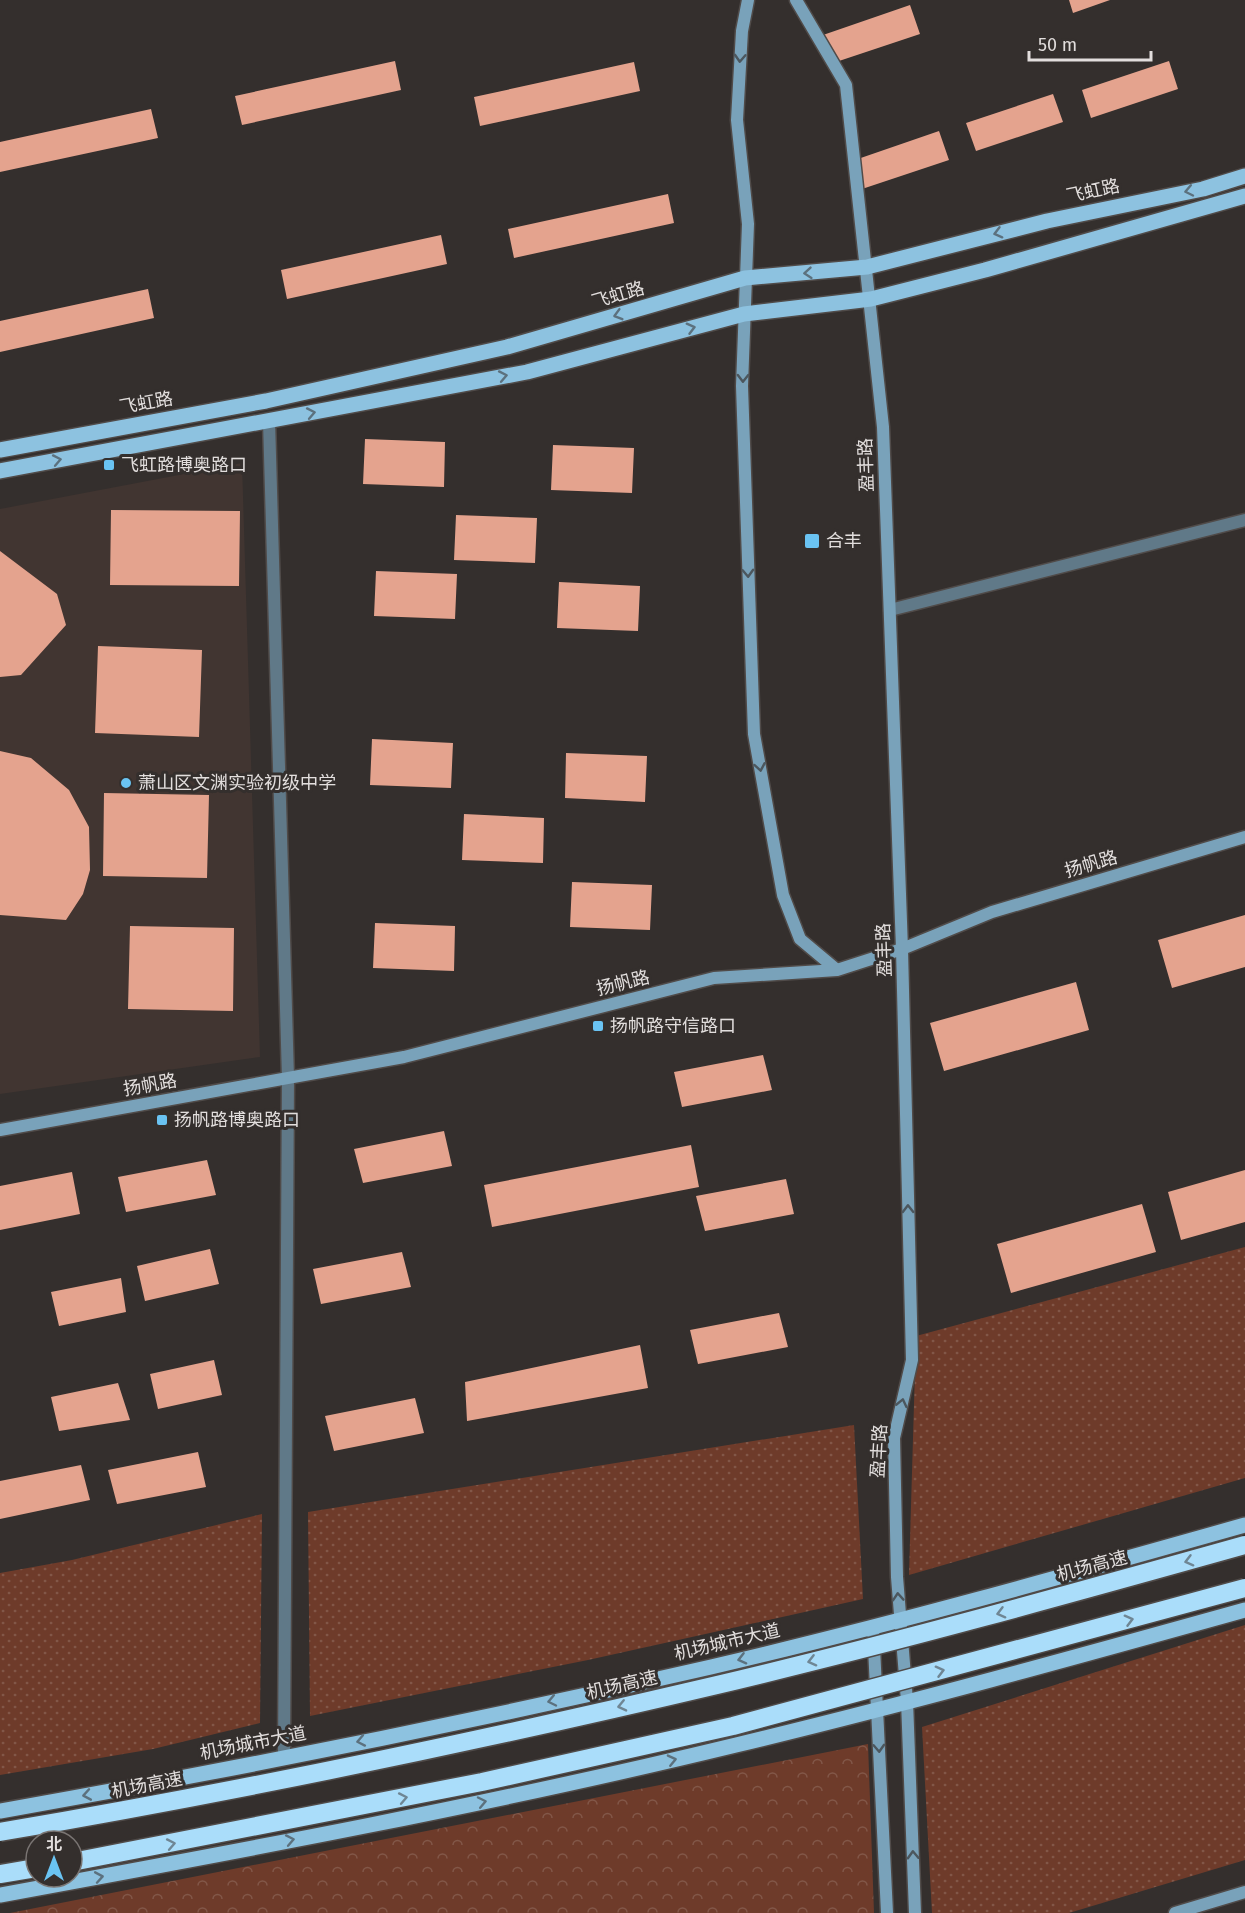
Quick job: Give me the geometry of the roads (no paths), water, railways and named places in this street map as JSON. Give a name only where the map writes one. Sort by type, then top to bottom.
[{"type":"highway","name":"机场高速","points":[[0,1832],[138,1809],[473,1740],[719,1684],[1002,1612],[1245,1545]]},
{"type":"highway","points":[[84,1860],[482,1782],[733,1726],[1245,1588]]},
{"type":"highway","points":[[0,1874],[24,1870]]},
{"type":"main road","points":[[747,0],[741,31],[737,120],[748,224],[742,386],[754,734],[783,895],[800,939],[837,970]]},
{"type":"main road","name":"盈丰路","points":[[796,0],[846,85],[871,299],[883,427],[902,949],[912,1360],[894,1438],[900,1620],[907,1701],[915,1913]]},
{"type":"main road","name":"飞虹路","points":[[0,450],[266,401],[507,347],[745,278],[867,267],[1047,220],[1203,189],[1245,176]]},
{"type":"main road","points":[[0,471],[527,372],[744,314],[871,299],[985,270],[1245,196]]},
{"type":"main road","name":"扬帆路","points":[[0,1130],[404,1057],[714,978],[837,970],[902,949],[992,912],[1245,837]]},
{"type":"main road","name":"机场城市大道","points":[[0,1811],[284,1757],[711,1667],[900,1620],[1245,1525]]},
{"type":"main road","points":[[0,1895],[487,1801],[736,1745],[1245,1610]]},
{"type":"main road","points":[[873,1627],[887,1913]]},
{"type":"main road","points":[[1175,1913],[1245,1892]]},
{"type":"street","points":[[269,421],[288,1078],[284,1757]]},
{"type":"street","points":[[890,610],[1245,519]]},
{"type":"place","name":"飞虹路博奥路口","points":[[109,465]]},
{"type":"place","name":"合丰","points":[[812,541]]},
{"type":"place","name":"萧山区文渊实验初级中学","points":[[126,783]]},
{"type":"place","name":"扬帆路守信路口","points":[[598,1026]]},
{"type":"place","name":"扬帆路博奥路口","points":[[162,1120]]}]
